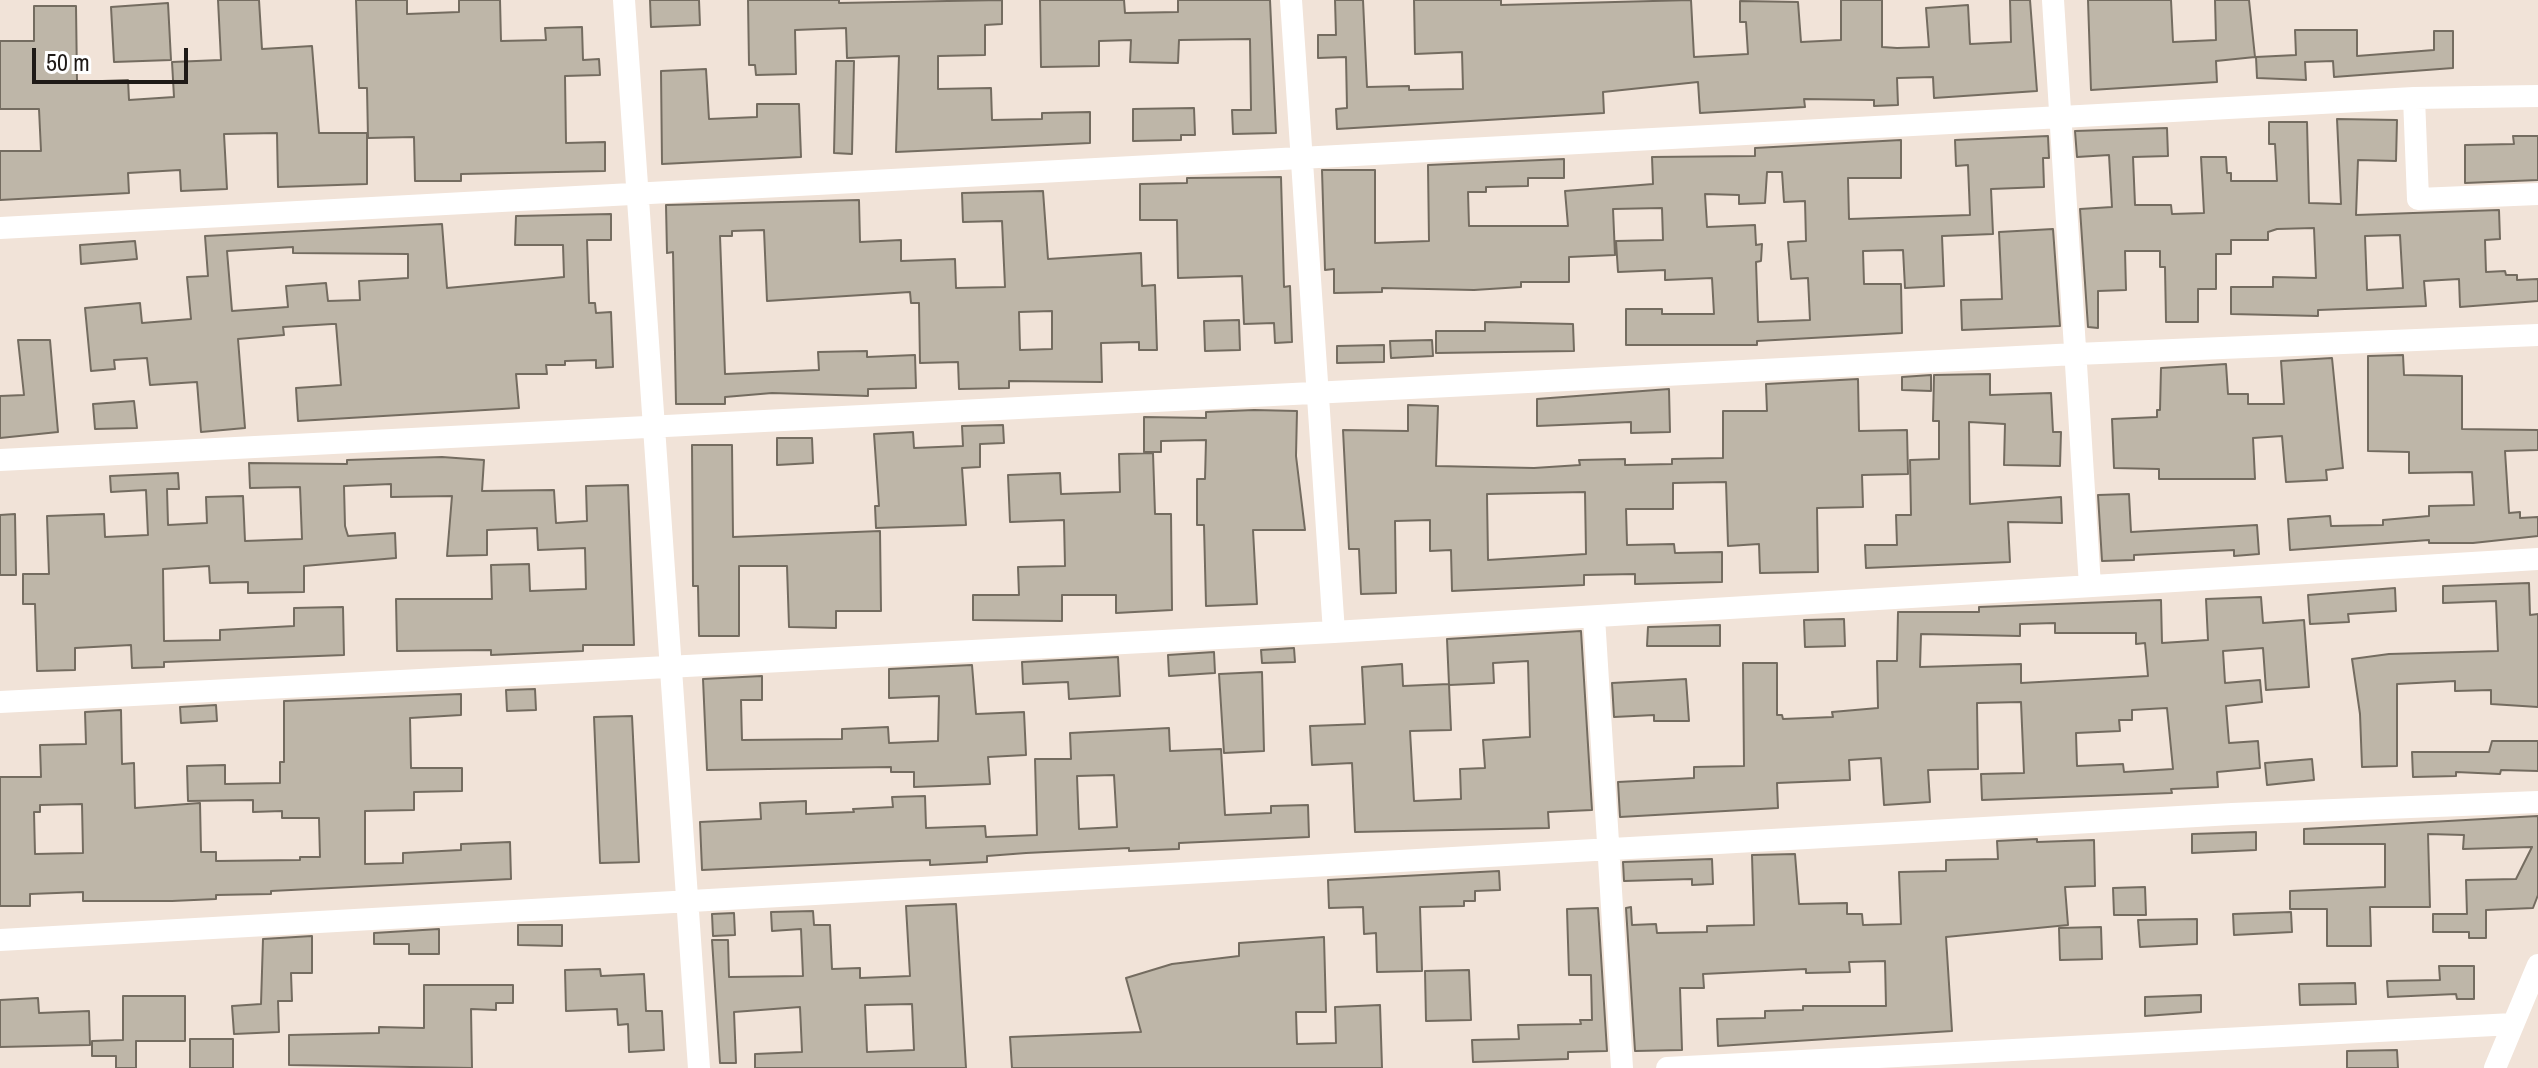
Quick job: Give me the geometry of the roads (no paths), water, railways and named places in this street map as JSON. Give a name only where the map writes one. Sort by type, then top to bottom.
[{"type":"street","points":[[624,0],[699,1068]]},
{"type":"street","points":[[1291,0],[1334,632]]},
{"type":"street","points":[[2053,0],[2090,586]]},
{"type":"street","points":[[0,228],[637,191],[1302,160],[2414,98],[2538,96]]},
{"type":"street","points":[[2414,98],[2418,199],[2538,194]]},
{"type":"street","points":[[0,460],[2076,354],[2538,335]]},
{"type":"street","points":[[0,702],[1334,632],[2538,559]]},
{"type":"street","points":[[1594,617],[1622,1068]]},
{"type":"street","points":[[0,940],[2232,814],[2538,802]]},
{"type":"street","points":[[2495,1068],[2538,965]]},
{"type":"street","points":[[1667,1068],[2513,1024]]}]
